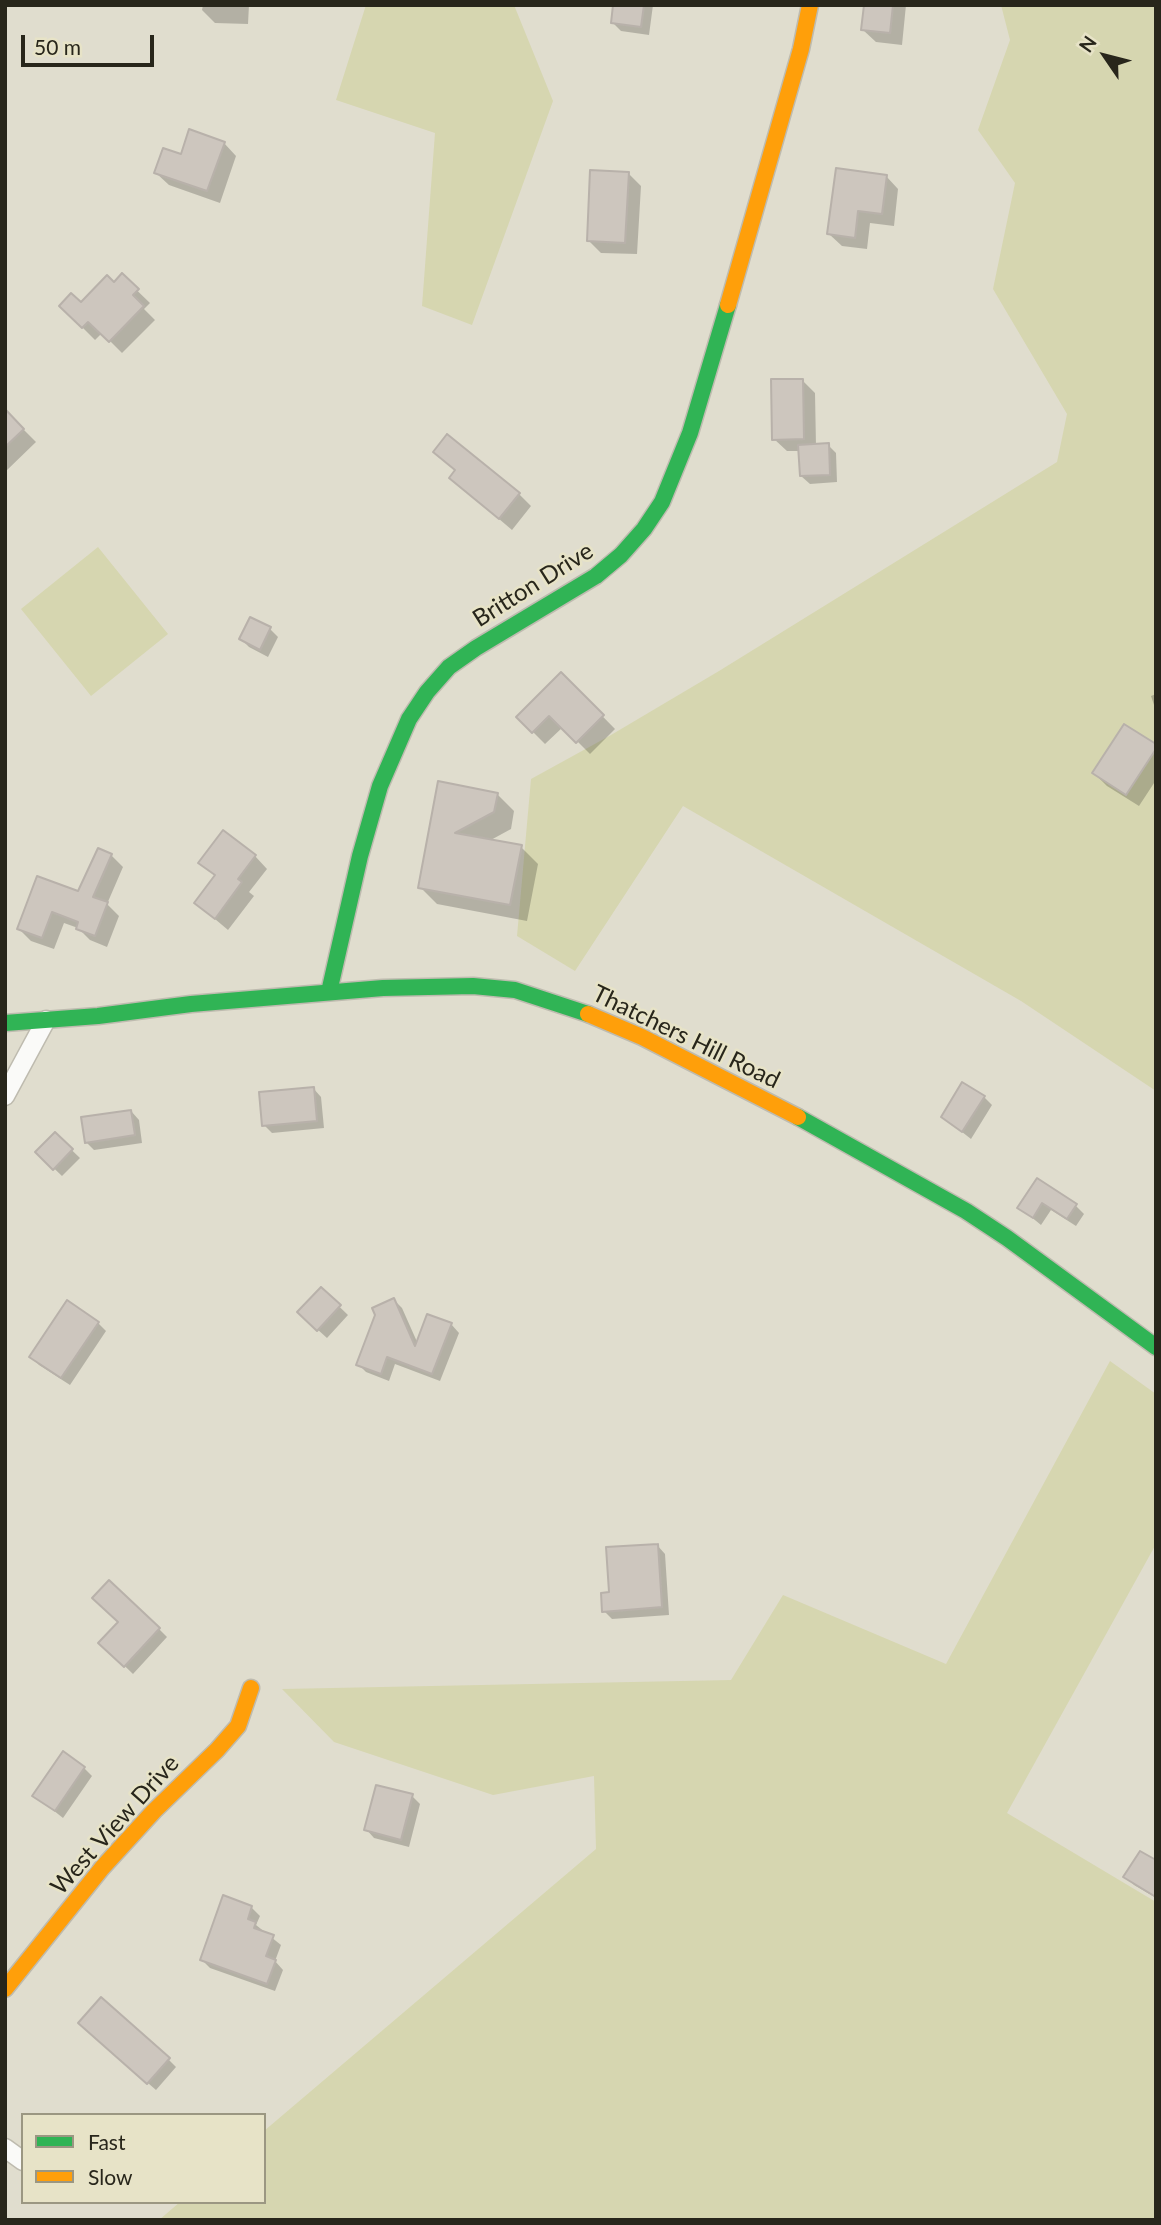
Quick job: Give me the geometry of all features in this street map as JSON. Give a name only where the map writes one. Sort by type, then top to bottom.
[{"type":"street","name":"Britton Drive","points":[[329,992],[360,856],[380,786],[409,719],[427,692],[449,667],[475,648],[596,576],[621,555],[644,529],[662,502],[686,445],[713,360],[802,49],[810,5]]},
{"type":"street","name":"Thatchers Hill Road","points":[[5,1023],[98,1016],[191,1003],[329,992],[473,986],[526,993],[600,1018],[827,1132],[966,1211],[1156,1348]]},
{"type":"street","points":[[5,1096],[46,1020]]},
{"type":"street","name":"West View Drive","points":[[5,1989],[102,1868],[238,1726],[251,1688]]},
{"type":"street","points":[[5,2148],[21,2160]]},
{"type":"green space","points":[[366,5],[514,5],[553,101],[472,325],[422,306],[435,133],[336,100]]},
{"type":"green space","points":[[1001,5],[1156,5],[1156,1091],[1021,1001],[683,806],[575,971],[517,936],[531,779],[719,671],[1057,462],[1067,414],[993,289],[1015,183],[978,130],[1010,40]]},
{"type":"green space","points":[[98,547],[168,634],[91,696],[21,609]]},
{"type":"green space","points":[[1110,1361],[1156,1394],[1156,1544],[1007,1813],[1156,1902],[1156,2220],[159,2220],[178,2204],[266,2204],[266,2129],[596,1849],[594,1776],[493,1795],[334,1742],[282,1689],[731,1680],[783,1595],[946,1664]]},
{"type":"building","points":[[613,5],[644,5],[641,27],[611,23]]},
{"type":"building","points":[[864,5],[893,5],[890,33],[861,30]]},
{"type":"building","points":[[189,129],[225,142],[207,191],[154,173],[163,148],[181,154]]},
{"type":"building","points":[[836,168],[887,175],[882,214],[858,211],[855,238],[827,234]]},
{"type":"building","points":[[590,170],[629,172],[625,243],[587,241]]},
{"type":"building","points":[[122,273],[139,289],[133,295],[144,306],[109,342],[88,322],[82,328],[59,306],[71,293],[81,302],[107,275],[114,282]]},
{"type":"building","points":[[771,379],[803,379],[804,439],[772,440]]},
{"type":"building","points":[[5,409],[24,429],[5,447]]},
{"type":"building","points":[[447,434],[520,493],[499,519],[449,478],[455,470],[433,452]]},
{"type":"building","points":[[829,443],[830,475],[800,476],[798,445]]},
{"type":"building","points":[[250,617],[271,627],[260,650],[239,639]]},
{"type":"building","points":[[561,672],[604,715],[576,743],[549,716],[532,733],[516,717]]},
{"type":"building","points":[[1124,724],[1156,744],[1156,749],[1126,795],[1092,773]]},
{"type":"building","points":[[438,781],[498,793],[494,812],[455,833],[522,845],[510,905],[418,888]]},
{"type":"building","points":[[223,830],[256,855],[238,879],[242,882],[215,919],[194,903],[215,875],[198,863]]},
{"type":"building","points":[[98,848],[112,854],[93,897],[108,902],[95,936],[76,929],[78,922],[52,912],[42,938],[17,929],[37,876],[78,891]]},
{"type":"building","points":[[962,1082],[985,1096],[962,1132],[941,1117]]},
{"type":"building","points":[[314,1087],[317,1121],[262,1126],[259,1092]]},
{"type":"building","points":[[131,1110],[135,1135],[85,1143],[81,1117]]},
{"type":"building","points":[[55,1132],[73,1149],[53,1170],[35,1152]]},
{"type":"building","points":[[1037,1178],[1077,1204],[1067,1219],[1042,1203],[1033,1218],[1017,1208]]},
{"type":"building","points":[[321,1287],[341,1305],[317,1331],[297,1312]]},
{"type":"building","points":[[394,1298],[415,1346],[427,1314],[452,1323],[432,1374],[387,1357],[381,1374],[356,1365],[375,1315],[372,1308]]},
{"type":"building","points":[[67,1300],[99,1322],[61,1378],[29,1357]]},
{"type":"building","points":[[658,1544],[662,1607],[602,1612],[601,1593],[609,1592],[606,1547]]},
{"type":"building","points":[[109,1580],[160,1628],[124,1667],[98,1643],[118,1622],[92,1598]]},
{"type":"building","points":[[63,1751],[85,1767],[55,1811],[32,1796]]},
{"type":"building","points":[[376,1785],[413,1794],[401,1840],[364,1830]]},
{"type":"building","points":[[1140,1851],[1156,1860],[1156,1897],[1123,1877]]},
{"type":"building","points":[[223,1895],[252,1906],[248,1919],[256,1922],[254,1928],[274,1935],[266,1956],[276,1960],[267,1984],[200,1960]]},
{"type":"building","points":[[101,1997],[170,2058],[147,2084],[78,2023]]},
{"type":"traffic: fast","points":[[329,992],[360,856],[380,786],[409,719],[427,692],[449,667],[596,576],[621,555],[644,529],[662,502],[690,433],[728,305]]},
{"type":"traffic: fast","points":[[5,1023],[383,988],[473,986],[515,990],[588,1014]]},
{"type":"traffic: fast","points":[[798,1117],[966,1211],[1156,1347]]},
{"type":"traffic: slow","points":[[728,305],[801,49],[810,5]]},
{"type":"traffic: slow","points":[[588,1014],[642,1037],[798,1117]]},
{"type":"traffic: slow","points":[[5,1989],[102,1868],[238,1726],[251,1688]]}]
